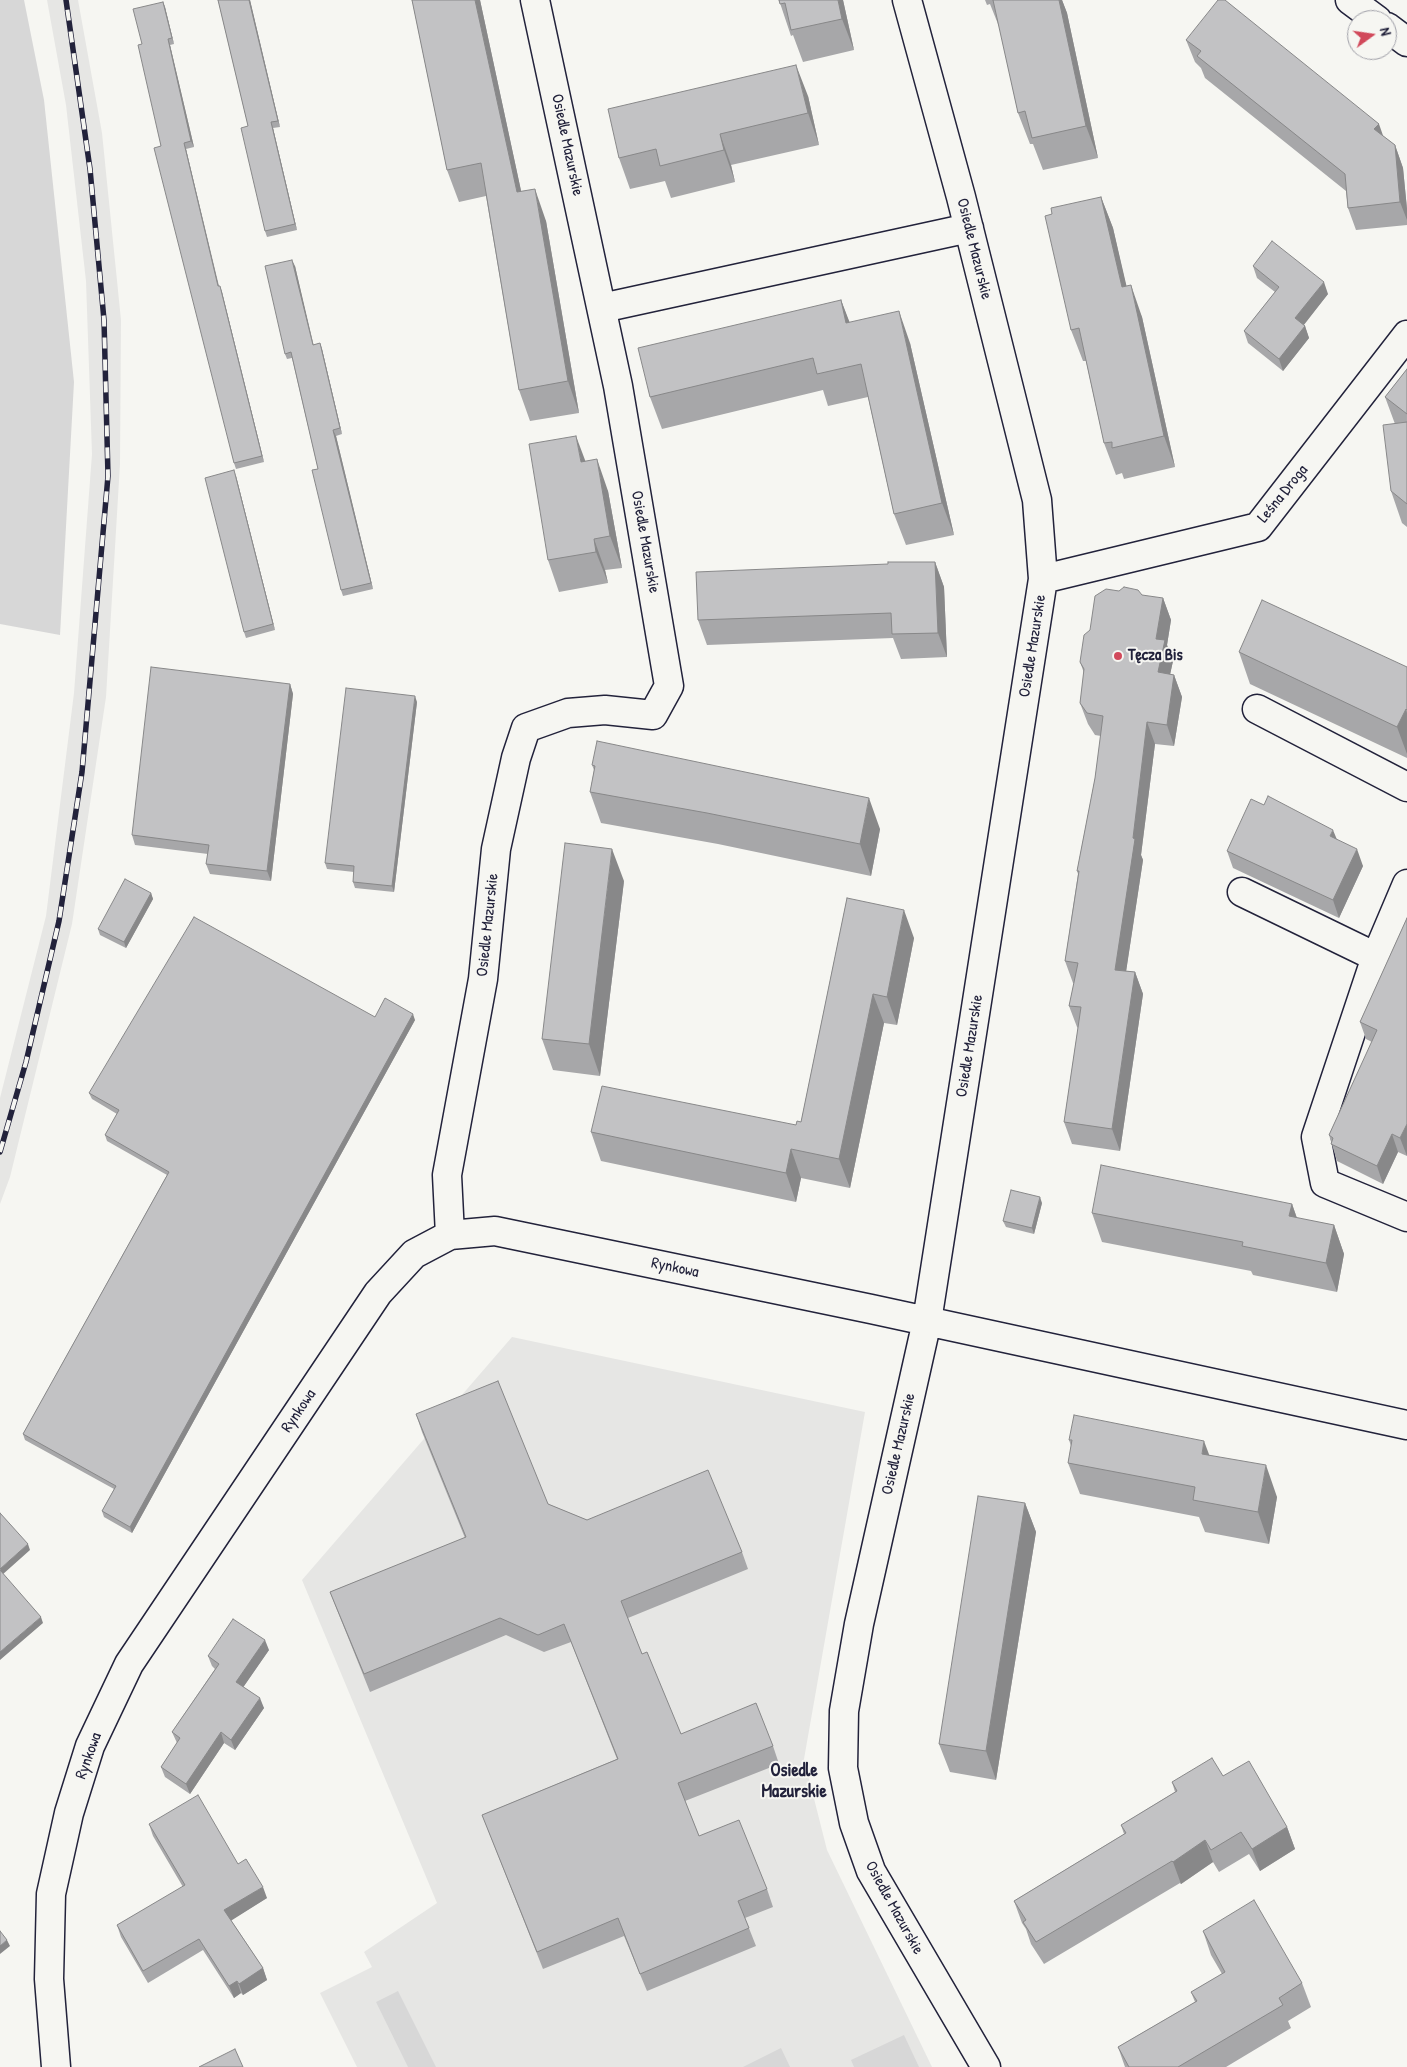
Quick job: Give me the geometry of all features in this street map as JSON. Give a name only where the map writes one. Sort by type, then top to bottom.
[{"type":"street","name":"Osiedle Mazurskie","points":[[450,1235],[447,1175],[482,979],[496,849],[516,758],[526,728],[568,713],[605,710],[653,715],[669,686],[618,386],[535,0]]},
{"type":"street","name":"Osiedle Mazurskie","points":[[906,0],[969,228],[1037,500],[1043,579],[927,1321],[858,1624],[844,1711],[843,1768],[854,1823],[871,1871],[986,2067]]},
{"type":"street","points":[[1350,0],[1364,10]]},
{"type":"street","points":[[602,308],[969,228]]},
{"type":"street","name":"Leśna Droga","points":[[1043,579],[1258,527],[1407,335]]},
{"type":"street","points":[[1257,709],[1407,787]]},
{"type":"street","points":[[1407,884],[1376,957],[1316,1137],[1325,1182],[1407,1217]]},
{"type":"street","points":[[1242,892],[1376,957]]},
{"type":"street","name":"Rynkowa","points":[[56,2067],[49,1979],[51,1894],[69,1813],[90,1746],[129,1664],[378,1294],[414,1254],[450,1235],[495,1231],[927,1321],[1407,1425]]},
{"type":"shaded area","points":[[0,0],[24,0],[44,100],[74,382],[60,635],[0,624]]},
{"type":"shaded area","points":[[47,0],[78,0],[102,133],[121,320],[120,464],[106,697],[72,924],[10,1177],[0,1204],[0,1098],[46,916],[74,693],[92,454],[86,281],[66,105]]},
{"type":"shaded area","points":[[512,1337],[865,1412],[804,1759],[827,1850],[932,2067],[357,2067],[320,1993],[372,1967],[364,1952],[437,1903],[302,1580]]},
{"type":"shaded area","points":[[398,1991],[436,2067],[408,2067],[376,2002]]},
{"type":"shaded area","points":[[904,2035],[919,2067],[854,2067],[851,2060]]},
{"type":"shaded area","points":[[781,2048],[790,2067],[743,2067]]},
{"type":"building","points":[[218,0],[249,0],[278,121],[271,122],[295,224],[265,231],[241,128],[248,126]]},
{"type":"building","points":[[412,0],[475,0],[517,192],[535,189],[568,381],[519,390],[481,163],[447,170]]},
{"type":"building","points":[[779,0],[838,0],[842,19],[791,30],[785,3],[780,4]]},
{"type":"building","points":[[993,0],[1059,0],[1086,126],[1032,138],[1025,111],[1018,113]]},
{"type":"building","points":[[1218,0],[1225,0],[1379,124],[1374,129],[1395,145],[1400,202],[1348,208],[1345,174],[1197,56],[1201,51],[1186,40]]},
{"type":"building","points":[[163,2],[172,38],[168,39],[191,141],[184,143],[218,286],[220,286],[262,456],[234,463],[154,148],[161,146],[138,45],[142,44],[133,9]]},
{"type":"building","points":[[796,65],[808,113],[720,134],[724,150],[660,166],[656,149],[619,158],[608,109]]},
{"type":"building","points":[[1101,197],[1122,287],[1131,285],[1164,436],[1112,448],[1112,442],[1104,443],[1079,328],[1071,330],[1045,216],[1052,214],[1051,208]]},
{"type":"building","points":[[1272,241],[1324,282],[1295,318],[1305,326],[1279,359],[1244,331],[1279,287],[1253,266]]},
{"type":"building","points":[[292,260],[313,345],[320,343],[340,428],[333,430],[371,583],[341,590],[312,470],[318,469],[291,352],[285,354],[265,266]]},
{"type":"building","points":[[841,300],[846,323],[899,311],[942,503],[894,514],[861,364],[817,374],[813,358],[650,397],[638,348]]},
{"type":"building","points":[[1407,369],[1407,414],[1385,397]]},
{"type":"building","points":[[1407,422],[1407,504],[1391,491],[1383,425]]},
{"type":"building","points":[[576,436],[581,462],[597,459],[610,536],[594,539],[596,552],[548,560],[529,444]]},
{"type":"building","points":[[234,470],[273,624],[244,632],[205,478]]},
{"type":"building","points":[[888,562],[935,562],[938,633],[892,634],[891,613],[698,620],[696,572],[888,564]]},
{"type":"building","points":[[1124,587],[1138,590],[1142,595],[1163,598],[1156,639],[1165,640],[1158,672],[1174,675],[1167,725],[1147,722],[1133,838],[1135,839],[1115,970],[1135,972],[1112,1129],[1064,1122],[1081,1007],[1069,1006],[1078,963],[1065,961],[1079,871],[1077,871],[1095,778],[1103,716],[1087,713],[1080,703],[1084,669],[1080,662],[1084,635],[1090,630],[1095,596],[1106,589],[1119,591]]},
{"type":"building","points":[[1262,600],[1407,667],[1407,710],[1397,727],[1239,652]]},
{"type":"building","points":[[151,667],[290,684],[267,871],[206,864],[209,845],[132,835]]},
{"type":"building","points":[[346,688],[415,696],[392,886],[353,882],[354,866],[325,863]]},
{"type":"building","points":[[597,741],[869,798],[860,844],[707,813],[590,792],[595,766],[592,765]]},
{"type":"building","points":[[1268,796],[1333,830],[1330,836],[1357,849],[1333,900],[1227,851],[1251,799],[1264,805]]},
{"type":"building","points":[[565,843],[612,849],[589,1044],[542,1039]]},
{"type":"building","points":[[125,879],[151,893],[124,942],[98,929]]},
{"type":"building","points":[[847,898],[904,910],[887,997],[873,994],[839,1159],[791,1149],[786,1173],[591,1132],[602,1086],[796,1125],[797,1121],[801,1122]]},
{"type":"building","points":[[194,917],[375,1017],[385,998],[413,1014],[130,1527],[102,1511],[116,1486],[23,1434],[169,1172],[105,1135],[119,1110],[89,1093]]},
{"type":"building","points":[[1407,918],[1407,1124],[1400,1138],[1392,1134],[1377,1166],[1331,1144],[1333,1138],[1329,1135],[1377,1030],[1360,1022]]},
{"type":"building","points":[[1101,1165],[1292,1204],[1289,1216],[1334,1225],[1326,1263],[1242,1246],[1243,1242],[1092,1213]]},
{"type":"building","points":[[1011,1190],[1040,1197],[1032,1228],[1003,1221]]},
{"type":"building","points":[[498,1381],[548,1504],[587,1520],[708,1470],[742,1552],[621,1601],[642,1654],[647,1652],[681,1734],[756,1703],[773,1746],[678,1783],[699,1836],[739,1820],[767,1889],[738,1901],[749,1928],[640,1974],[618,1918],[537,1952],[482,1815],[618,1759],[564,1624],[538,1635],[500,1618],[364,1674],[330,1592],[466,1537],[416,1414]]},
{"type":"building","points":[[1074,1415],[1204,1441],[1202,1454],[1266,1465],[1258,1512],[1193,1500],[1195,1487],[1068,1463],[1072,1440],[1069,1440]]},
{"type":"building","points":[[978,1496],[1025,1503],[986,1751],[939,1744]]},
{"type":"building","points":[[0,1513],[28,1544],[0,1569]]},
{"type":"building","points":[[0,1570],[41,1617],[0,1652]]},
{"type":"building","points":[[233,1619],[265,1640],[236,1682],[260,1698],[231,1740],[221,1732],[186,1784],[161,1767],[180,1738],[172,1732],[219,1664],[208,1656]]},
{"type":"building","points":[[1212,1758],[1223,1776],[1249,1761],[1287,1827],[1252,1849],[1241,1832],[1211,1850],[1205,1840],[1173,1862],[1036,1942],[1023,1922],[1026,1920],[1014,1901],[1126,1833],[1121,1825],[1177,1791],[1172,1782]]},
{"type":"building","points":[[198,1795],[238,1864],[246,1859],[263,1887],[224,1910],[263,1968],[239,1984],[237,1981],[229,1986],[199,1939],[143,1971],[117,1925],[185,1885],[149,1824]]},
{"type":"building","points":[[1254,1900],[1302,1983],[1279,1998],[1283,2005],[1178,2067],[1129,2067],[1118,2047],[1197,2001],[1191,1992],[1225,1972],[1203,1931]]},
{"type":"building","points":[[0,1931],[7,1940],[0,1946]]},
{"type":"building","points":[[235,2049],[243,2067],[199,2067]]},
{"type":"railway","points":[[0,1152],[26,1062],[59,921],[82,772],[108,476],[104,320],[90,169],[66,0]]},
{"type":"place","name":"Tęcza Bis","points":[[1118,656]]},
{"type":"district","name":"Osiedle Mazurskie","points":[[794,1781]]}]
